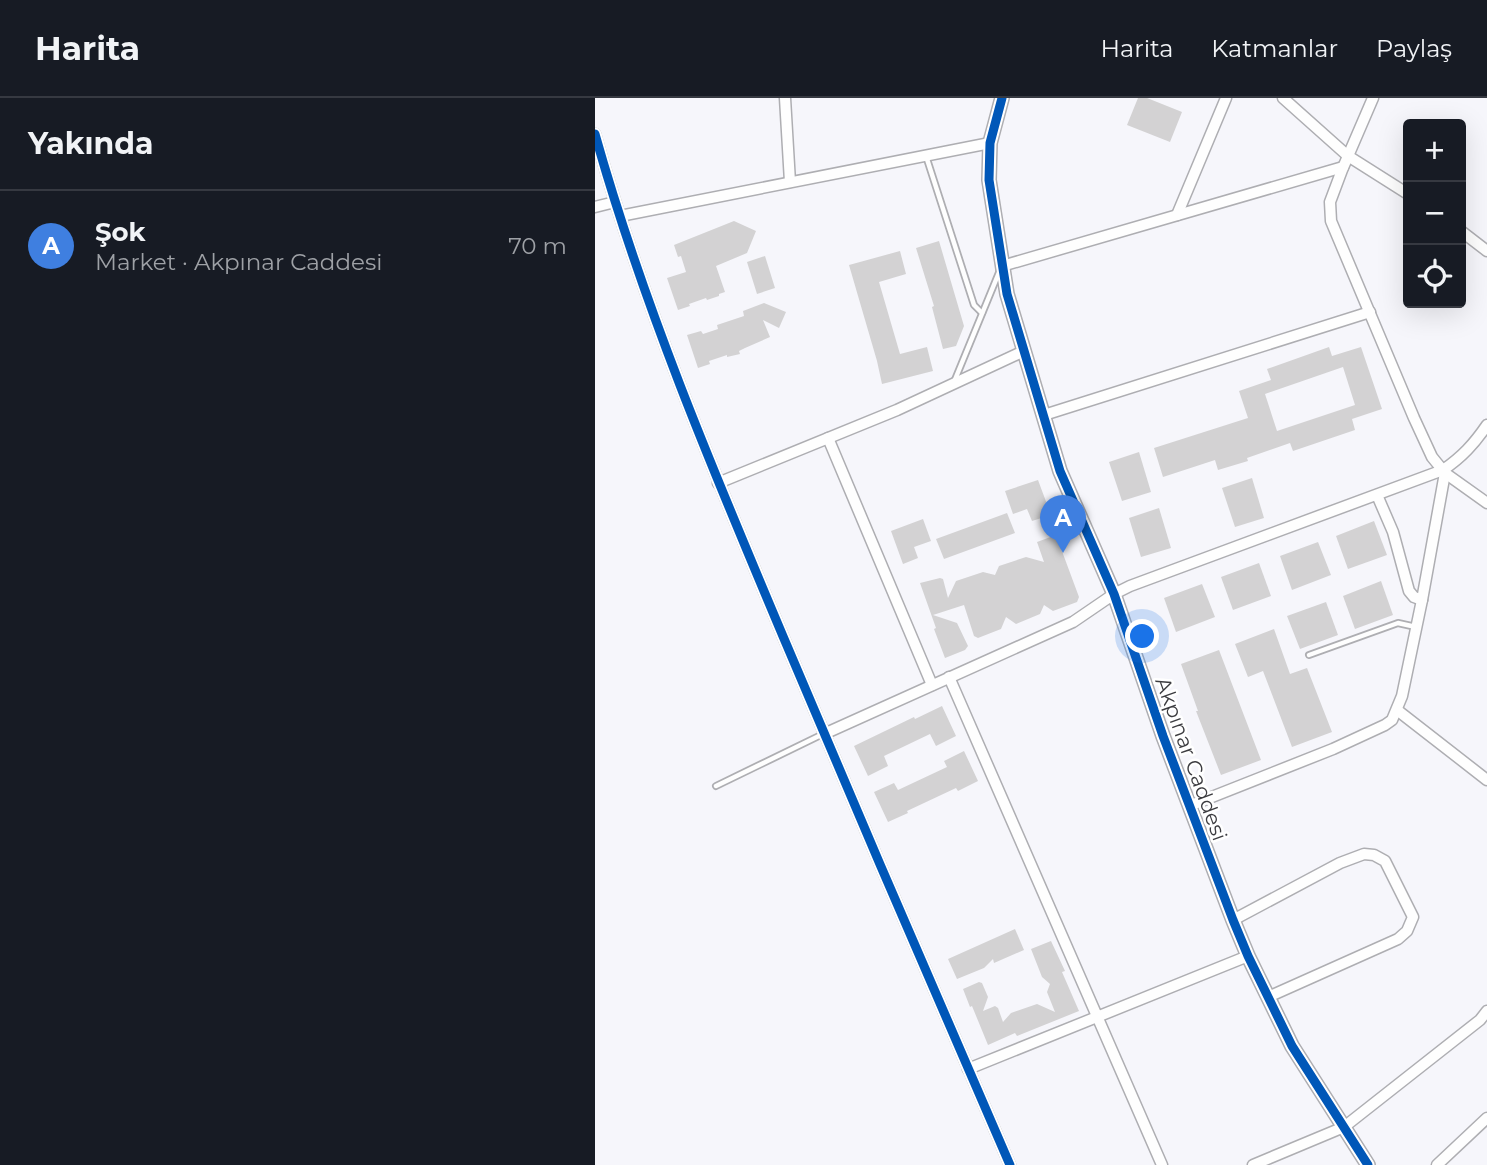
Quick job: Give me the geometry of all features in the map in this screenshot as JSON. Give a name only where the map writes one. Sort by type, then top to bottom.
[{"type":"street","points":[[785,98],[790,182]]},
{"type":"street","name":"Akpınar Caddesi","points":[[1002,98],[990,143],[989,180],[1002,266],[1007,294],[1061,471],[1114,594],[1189,806],[1248,956],[1292,1046],[1369,1165]]},
{"type":"street","points":[[1177,215],[1226,98]]},
{"type":"street","points":[[1283,98],[1347,156],[1403,191]]},
{"type":"street","points":[[1373,98],[1330,202],[1331,221],[1432,457],[1444,471],[1487,503]]},
{"type":"street","points":[[595,134],[615,202],[658,326],[718,483],[1010,1165]]},
{"type":"street","points":[[620,216],[990,143]]},
{"type":"street","points":[[1002,266],[1343,167]]},
{"type":"street","points":[[595,207],[615,202]]},
{"type":"street","points":[[1466,235],[1487,251]]},
{"type":"street","points":[[1044,415],[1370,312]]},
{"type":"street","points":[[718,483],[897,410],[1024,351]]},
{"type":"street","points":[[824,734],[1073,622],[1130,586],[1444,471],[1472,447],[1487,425]]},
{"type":"street","points":[[828,438],[932,685]]},
{"type":"street","points":[[1189,806],[1333,749],[1392,720],[1402,696],[1417,627],[1444,471]]},
{"type":"street","points":[[1377,495],[1393,532],[1409,591],[1422,600]]},
{"type":"street","points":[[949,677],[1162,1165]]},
{"type":"street","points":[[1397,710],[1487,780]]},
{"type":"street","points":[[1233,920],[1340,863],[1364,854],[1374,855],[1385,861],[1413,917],[1407,931],[1398,939],[1268,997]]},
{"type":"street","points":[[968,1069],[1248,956]]},
{"type":"street","points":[[1253,1165],[1344,1127],[1485,1019]]},
{"type":"street","points":[[1437,1165],[1487,1118]]},
{"type":"lane","points":[[926,155],[974,305],[982,313]]},
{"type":"lane","points":[[954,384],[1002,266]]},
{"type":"lane","points":[[1309,655],[1398,623],[1417,627]]},
{"type":"lane","points":[[716,786],[824,734]]},
{"type":"building","points":[[1138,98],[1147,98],[1182,112],[1170,142],[1127,125]]},
{"type":"building","points":[[734,221],[756,231],[747,253],[716,266],[725,292],[678,310],[667,278],[686,272],[674,245]]},
{"type":"building","points":[[939,241],[964,326],[956,346],[943,349],[932,307],[934,306],[916,248]]},
{"type":"building","points":[[900,251],[906,274],[879,282],[900,354],[927,347],[933,371],[882,384],[849,265]]},
{"type":"building","points":[[765,256],[775,288],[757,294],[747,262]]},
{"type":"building","points":[[764,303],[786,312],[779,328],[763,320],[770,337],[739,351],[740,354],[709,361],[710,364],[698,368],[687,335],[718,329],[717,325],[744,316],[743,311]]},
{"type":"building","points":[[1329,347],[1332,356],[1361,347],[1382,409],[1352,419],[1355,430],[1293,451],[1290,443],[1247,458],[1248,461],[1218,470],[1215,460],[1163,477],[1154,448],[1248,418],[1239,391],[1271,380],[1267,369]],"holes":[[[1343,367],[1355,405],[1277,431],[1265,394]]]},
{"type":"building","points":[[1139,452],[1151,492],[1122,501],[1109,462]]},
{"type":"building","points":[[1252,478],[1264,518],[1235,527],[1222,488]]},
{"type":"building","points":[[1038,480],[1051,515],[1032,521],[1027,509],[1013,514],[1005,491]]},
{"type":"building","points":[[1159,508],[1171,548],[1141,557],[1129,518]]},
{"type":"building","points":[[1007,513],[1015,533],[944,559],[936,539]]},
{"type":"building","points":[[923,519],[931,541],[914,547],[918,558],[903,564],[891,531]]},
{"type":"building","points":[[1374,521],[1387,555],[1348,569],[1336,536]]},
{"type":"building","points":[[1056,535],[1079,597],[1077,602],[1053,611],[1044,605],[1040,614],[1016,624],[1006,617],[1001,629],[978,638],[974,636],[964,605],[933,615],[957,623],[968,646],[965,650],[945,658],[920,583],[943,579],[948,598],[956,581],[983,572],[995,575],[999,566],[1026,557],[1044,562],[1037,542]]},
{"type":"building","points":[[1318,542],[1331,575],[1292,590],[1280,556]]},
{"type":"building","points":[[1259,563],[1271,596],[1233,610],[1221,577]]},
{"type":"building","points":[[1381,581],[1393,615],[1355,629],[1343,596]]},
{"type":"building","points":[[1202,584],[1215,617],[1176,632],[1164,598]]},
{"type":"building","points":[[1326,602],[1338,635],[1300,649],[1287,616]]},
{"type":"building","points":[[1274,629],[1290,674],[1307,668],[1332,732],[1292,747],[1263,671],[1248,677],[1235,644]]},
{"type":"building","points":[[1219,650],[1261,760],[1221,775],[1181,664]]},
{"type":"building","points":[[942,706],[956,736],[936,746],[930,734],[884,756],[888,766],[868,776],[854,746]]},
{"type":"building","points":[[964,751],[978,781],[958,791],[956,788],[888,822],[874,792],[894,783],[898,790],[947,767],[944,761]]},
{"type":"building","points":[[1015,929],[1024,950],[994,963],[993,959],[984,968],[957,979],[948,959]]},
{"type":"building","points":[[1051,941],[1079,1011],[988,1045],[963,989],[982,983],[988,997],[983,1011],[995,1006],[1003,1022],[1011,1013],[1037,1004],[1055,1012],[1047,992],[1050,984],[1042,977],[1031,949]]},
{"type":"cycle path","points":[[1002,98],[990,143],[989,180],[1007,294],[1060,471],[1114,594],[1163,736],[1248,956],[1292,1046],[1368,1165]]},
{"type":"cycle path","points":[[595,134],[614,199],[658,327],[707,454],[1010,1165]]},
{"type":"place","name":"Şok","points":[[1063,553]]}]
